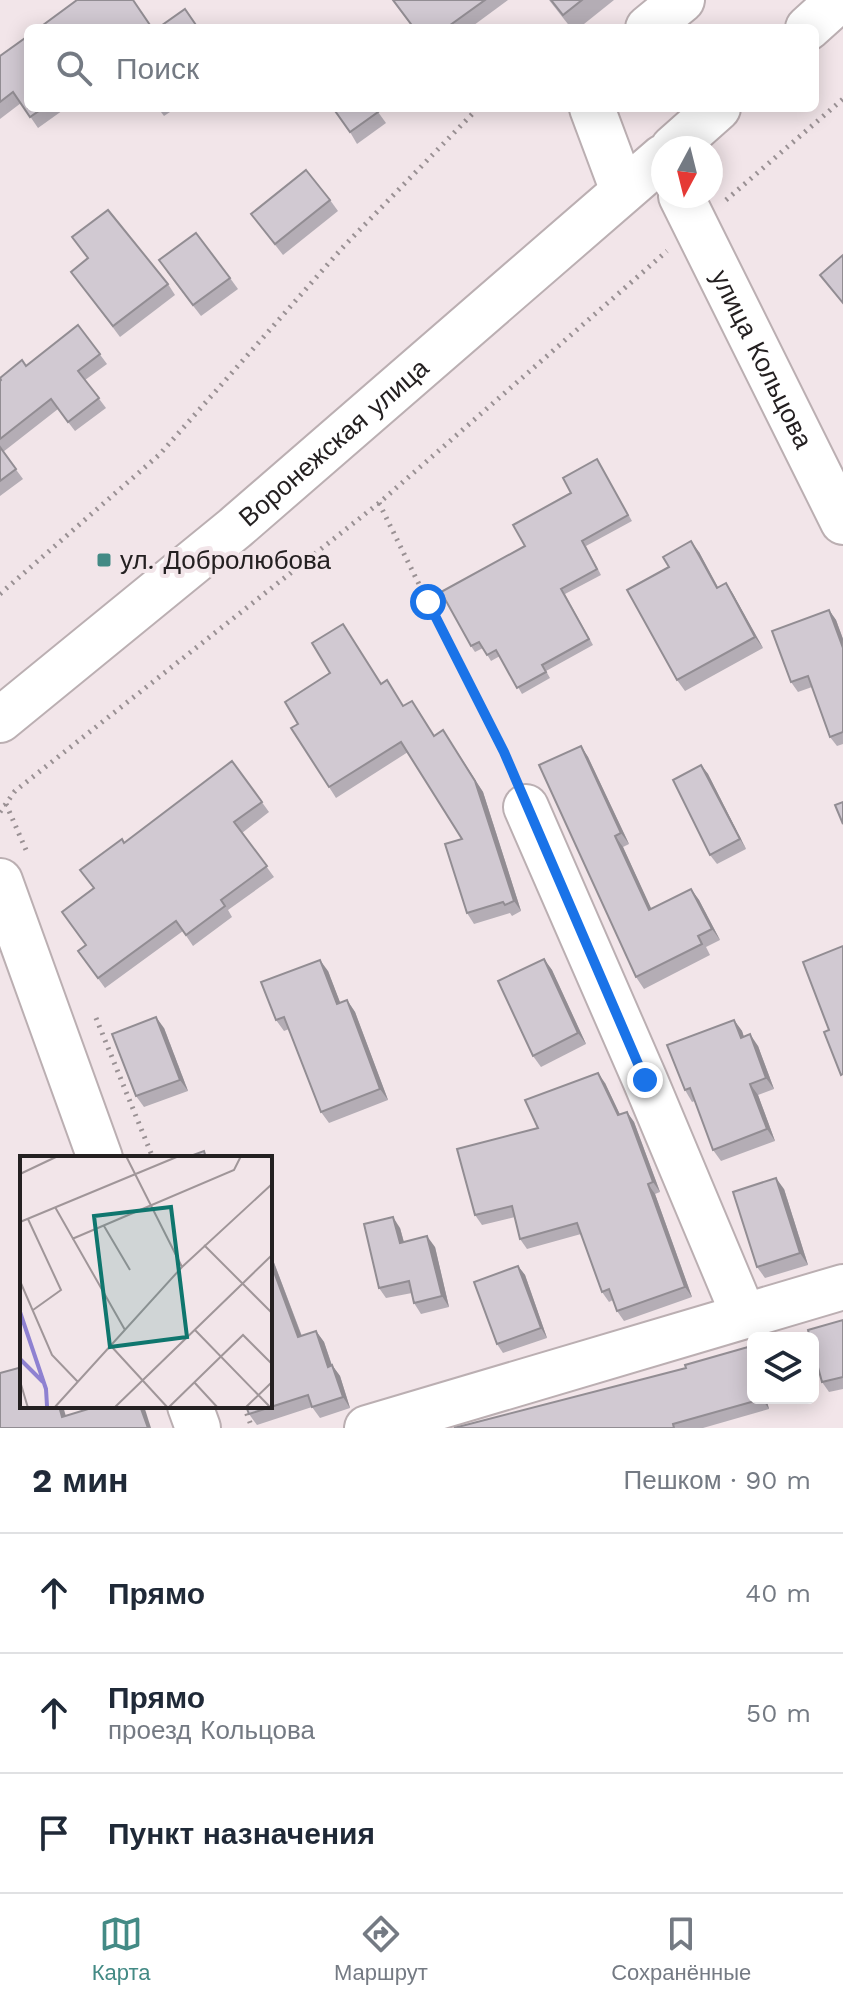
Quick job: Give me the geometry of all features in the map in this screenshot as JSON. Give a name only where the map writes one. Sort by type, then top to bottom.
[{"type":"street","points":[[653,24],[682,0]]},
{"type":"street","points":[[593,112],[623,191]]},
{"type":"street","name":"Воронежская улица","points":[[699,136],[715,112]]},
{"type":"street","name":"Воронежская улица","points":[[0,720],[235,528],[623,191],[651,182]]},
{"type":"street","name":"улица Кольцова","points":[[689,208],[843,522]]},
{"type":"street","points":[[526,807],[744,1316]]},
{"type":"street","points":[[0,881],[99,1156]]},
{"type":"street","points":[[367,1428],[843,1287]]},
{"type":"street","points":[[191,1408],[198,1428]]},
{"type":"path","points":[[819,110],[843,99]]},
{"type":"path","points":[[0,594],[160,454],[344,246],[474,112]]},
{"type":"path","points":[[723,153],[814,112]]},
{"type":"path","points":[[0,812],[15,791],[379,503],[651,200]]},
{"type":"path","points":[[379,503],[504,752],[526,807]]},
{"type":"path","points":[[245,1408],[252,1428]]},
{"type":"building","points":[[77,0],[133,0],[149,24],[44,24]]},
{"type":"building","points":[[393,0],[485,0],[452,24],[411,24]]},
{"type":"building","points":[[551,0],[582,0],[563,15]]},
{"type":"building","points":[[185,9],[195,24],[164,24]]},
{"type":"building","points":[[24,39],[24,108],[13,92],[0,102],[0,56]]},
{"type":"building","points":[[336,112],[378,112],[350,132]]},
{"type":"building","points":[[306,170],[330,200],[275,244],[251,214]]},
{"type":"building","points":[[108,210],[168,284],[113,326],[71,272],[88,258],[72,237]]},
{"type":"building","points":[[196,233],[230,278],[193,305],[159,260]]},
{"type":"building","points":[[843,255],[843,303],[820,275]]},
{"type":"building","points":[[78,325],[100,354],[78,371],[99,398],[68,422],[51,399],[0,439],[0,378],[22,360],[26,366]]},
{"type":"building","points":[[0,447],[16,469],[0,481]]},
{"type":"building","points":[[597,459],[628,515],[582,541],[597,569],[561,589],[589,639],[542,665],[546,672],[517,688],[496,650],[487,655],[479,642],[471,646],[441,592],[525,546],[513,525],[571,493],[563,478]]},
{"type":"building","points":[[691,541],[717,588],[726,583],[755,637],[677,680],[627,590],[669,567],[663,557]]},
{"type":"building","points":[[829,610],[843,648],[843,732],[830,737],[808,676],[791,682],[772,631]]},
{"type":"building","points":[[343,624],[381,684],[387,680],[403,706],[412,701],[434,736],[443,730],[475,781],[514,901],[467,913],[445,844],[462,839],[401,742],[329,787],[291,728],[298,724],[285,702],[330,673],[312,643]]},
{"type":"building","points":[[581,746],[621,833],[615,836],[649,910],[691,889],[712,929],[698,936],[702,944],[636,977],[539,765]]},
{"type":"building","points":[[232,761],[262,802],[234,822],[267,866],[221,900],[225,906],[186,935],[176,921],[98,978],[78,951],[86,945],[62,912],[94,888],[80,870],[122,839],[124,843]]},
{"type":"building","points":[[701,765],[740,839],[710,855],[673,780]]},
{"type":"building","points":[[843,802],[843,824],[835,805]]},
{"type":"building","points":[[843,946],[841,1075],[824,1032],[829,1030],[803,962]]},
{"type":"building","points":[[544,959],[578,1033],[533,1056],[498,981]]},
{"type":"building","points":[[320,960],[337,1004],[347,1000],[380,1089],[321,1112],[284,1017],[276,1020],[261,982]]},
{"type":"building","points":[[156,1017],[180,1080],[136,1096],[112,1034]]},
{"type":"building","points":[[734,1020],[741,1038],[750,1034],[766,1078],[750,1084],[767,1129],[713,1150],[690,1088],[685,1090],[667,1045]]},
{"type":"building","points":[[598,1073],[618,1115],[627,1112],[653,1182],[648,1184],[685,1287],[617,1311],[609,1289],[602,1292],[577,1223],[520,1239],[512,1206],[475,1215],[457,1149],[538,1128],[525,1100]]},
{"type":"building","points":[[776,1178],[800,1253],[757,1267],[733,1192]]},
{"type":"building","points":[[393,1217],[400,1243],[427,1236],[442,1296],[414,1303],[409,1281],[379,1288],[364,1224]]},
{"type":"building","points":[[272,1266],[298,1337],[316,1331],[328,1367],[332,1365],[343,1397],[312,1407],[308,1395],[272,1407]]},
{"type":"building","points":[[518,1266],[541,1328],[497,1344],[474,1282]]},
{"type":"building","points":[[843,1320],[843,1377],[822,1382],[819,1332],[808,1330]]},
{"type":"building","points":[[747,1347],[747,1403],[673,1424],[674,1428],[454,1428],[686,1368],[685,1365]]},
{"type":"building","points":[[20,1368],[20,1408],[60,1408],[62,1417],[91,1408],[141,1408],[148,1428],[0,1428],[0,1373]]},
{"type":"building","points":[[247,1408],[268,1408],[249,1414]]},
{"type":"place","name":"ул. Добролюбова","points":[[104,560]]},
{"type":"route","points":[[428,602],[504,752],[645,1080]]}]
